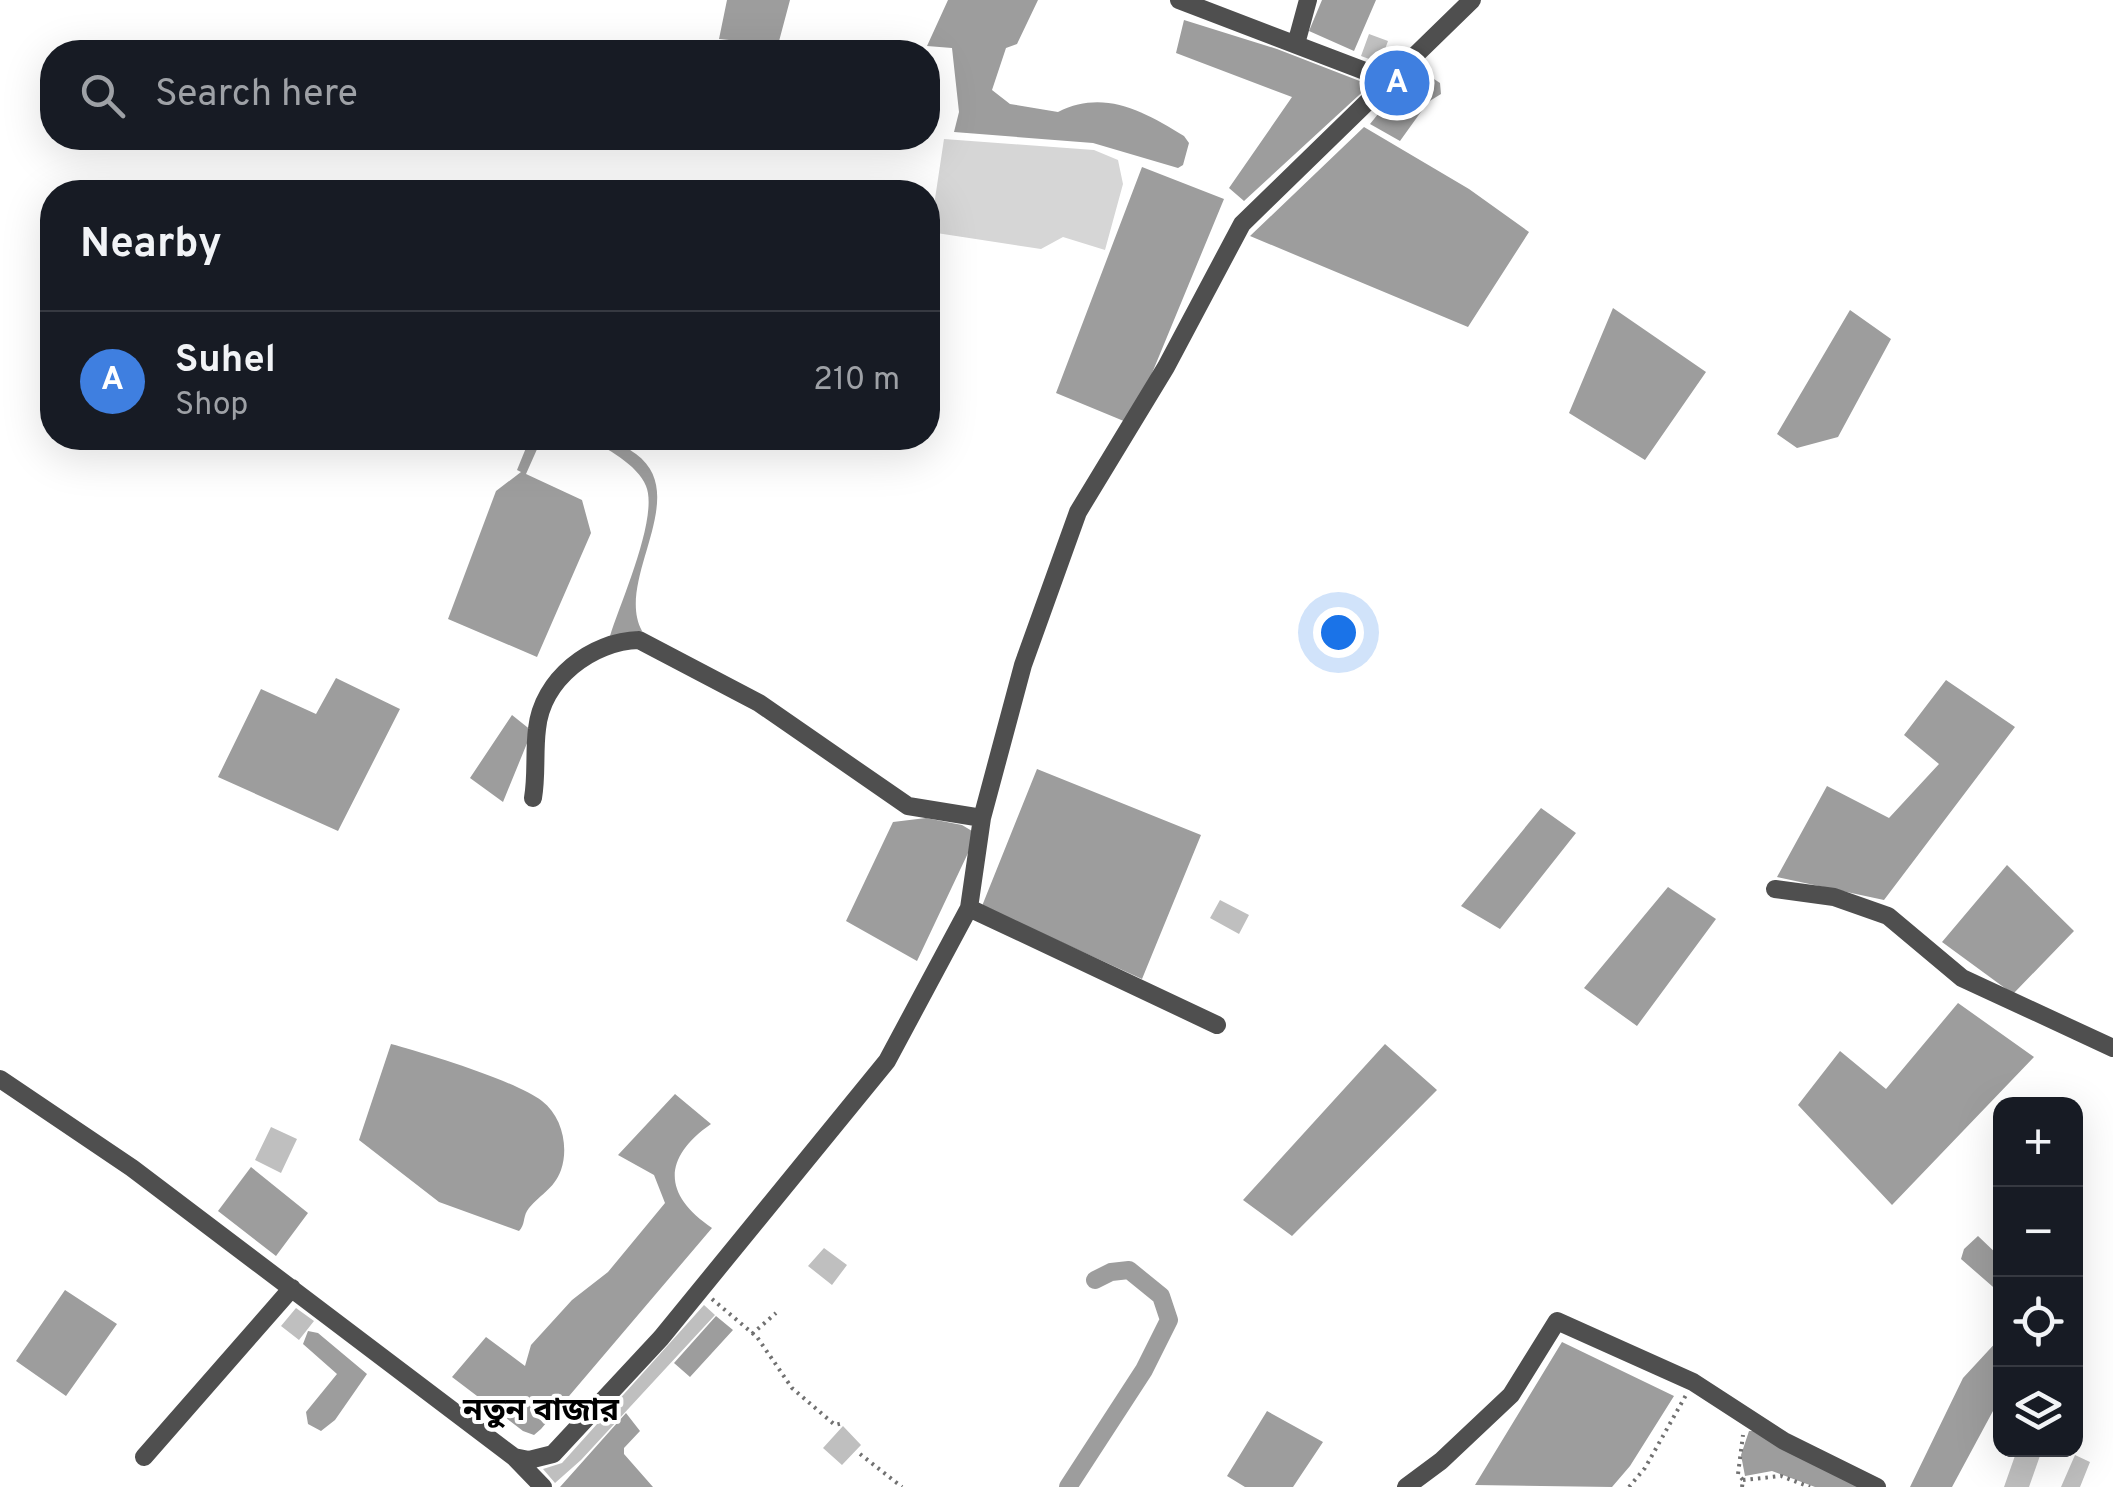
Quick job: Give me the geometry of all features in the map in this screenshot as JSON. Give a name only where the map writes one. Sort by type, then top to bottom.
[{"type":"street","points":[[1179,0],[1391,81]]},
{"type":"street","points":[[1296,44],[1308,0]]},
{"type":"street","points":[[514,1457],[529,1460],[553,1454],[704,1287],[887,1061],[969,908],[982,818],[1023,666],[1078,512],[1166,367],[1242,224],[1472,0]]},
{"type":"street","points":[[533,798],[538,764],[536,730],[544,701],[567,670],[594,650],[617,640],[639,640],[759,703],[908,806],[982,818]]},
{"type":"street","points":[[1776,889],[1834,897],[1888,916],[1962,978],[2113,1048]]},
{"type":"street","points":[[969,908],[1217,1025]]},
{"type":"street","points":[[0,1079],[132,1168],[292,1288],[514,1457],[543,1487]]},
{"type":"street","points":[[144,1457],[292,1288]]},
{"type":"street","points":[[1406,1487],[1441,1462],[1511,1395],[1557,1321],[1692,1382],[1758,1424],[1877,1487]]},
{"type":"path","points":[[704,1287],[715,1304],[752,1334],[802,1398],[835,1425],[843,1423]]},
{"type":"path","points":[[752,1334],[776,1313]]},
{"type":"path","points":[[1629,1487],[1645,1468],[1692,1382]]},
{"type":"path","points":[[1742,1487],[1743,1480],[1738,1474],[1743,1436],[1758,1424]]},
{"type":"path","points":[[860,1454],[902,1487]]},
{"type":"path","points":[[1743,1480],[1781,1476],[1810,1487]]},
{"type":"shaded area","points":[[727,0],[790,0],[779,40],[719,39]]},
{"type":"shaded area","points":[[948,0],[1038,0],[1017,44],[1006,48],[992,90],[1010,104],[1058,112],[1091,103],[1138,111],[1184,136],[1189,143],[1183,165],[1178,168],[1093,143],[954,132],[959,112],[952,48],[940,47],[940,40],[930,40]]},
{"type":"shaded area","points":[[1322,0],[1376,0],[1354,51],[1309,31]]},
{"type":"shaded area","points":[[1184,20],[1277,49],[1370,85],[1244,201],[1229,188],[1292,97],[1176,53]]},
{"type":"shaded area","points":[[1428,75],[1440,83],[1441,94],[1428,102],[1400,141],[1370,124],[1395,93]]},
{"type":"shaded area","points":[[1364,127],[1469,189],[1529,232],[1468,327],[1250,236]]},
{"type":"shaded area","points":[[944,139],[1094,150],[1118,160],[1123,184],[1105,250],[1063,237],[1041,249],[940,234],[938,180]]},
{"type":"shaded area","points":[[1142,167],[1224,199],[1131,424],[1056,393]]},
{"type":"shaded area","points":[[1613,308],[1706,372],[1645,460],[1569,413]]},
{"type":"shaded area","points":[[1850,310],[1891,339],[1838,437],[1797,448],[1777,434]]},
{"type":"shaded area","points":[[525,450],[537,450],[526,474],[582,500],[591,533],[537,657],[448,619],[496,491],[521,472],[517,470]]},
{"type":"shaded area","points":[[607,450],[630,450],[636,454],[651,472],[657,492],[656,515],[637,588],[636,610],[642,631],[610,636],[643,538],[649,500],[642,478]]},
{"type":"shaded area","points":[[336,678],[400,709],[338,831],[218,777],[261,689],[316,714]]},
{"type":"shaded area","points":[[1946,680],[2015,727],[1884,900],[1777,877],[1827,786],[1889,818],[1939,764],[1904,735]]},
{"type":"shaded area","points":[[512,715],[532,731],[503,802],[470,778]]},
{"type":"shaded area","points":[[1037,769],[1201,835],[1142,979],[982,906]]},
{"type":"shaded area","points":[[1541,808],[1576,833],[1500,929],[1461,906]]},
{"type":"shaded area","points":[[926,818],[962,825],[977,834],[917,961],[846,921],[893,822]]},
{"type":"shaded area","points":[[2007,865],[2074,931],[2013,994],[1942,942]]},
{"type":"shaded area","points":[[1668,887],[1716,919],[1637,1026],[1584,988]]},
{"type":"shaded area","points":[[1958,1003],[2034,1057],[1892,1205],[1798,1105],[1840,1051],[1886,1089]]},
{"type":"shaded area","points":[[391,1044],[512,1085],[542,1101],[555,1115],[564,1142],[561,1170],[527,1211],[519,1231],[439,1202],[359,1140]]},
{"type":"shaded area","points":[[1385,1044],[1437,1090],[1292,1236],[1243,1200]]},
{"type":"shaded area","points":[[675,1094],[711,1124],[684,1150],[675,1176],[684,1203],[712,1228],[541,1429],[534,1435],[523,1431],[452,1377],[486,1337],[525,1366],[531,1345],[572,1300],[608,1272],[665,1203],[654,1175],[618,1155]]},
{"type":"shaded area","points":[[251,1167],[308,1213],[276,1256],[218,1211]]},
{"type":"shaded area","points":[[1978,1236],[1993,1250],[1993,1287],[1961,1259],[1964,1249]]},
{"type":"shaded area","points":[[65,1290],[117,1324],[66,1396],[16,1361]]},
{"type":"shaded area","points":[[716,1316],[733,1330],[690,1377],[674,1363]]},
{"type":"shaded area","points":[[308,1331],[318,1333],[367,1374],[335,1420],[321,1431],[308,1424],[306,1412],[337,1374],[303,1344]]},
{"type":"shaded area","points":[[1562,1342],[1674,1396],[1630,1466],[1612,1487],[1475,1485]]},
{"type":"shaded area","points":[[1993,1346],[1993,1411],[1952,1487],[1910,1487],[1963,1378]]},
{"type":"shaded area","points":[[1267,1411],[1323,1442],[1293,1487],[1245,1487],[1227,1476]]},
{"type":"shaded area","points":[[626,1413],[640,1431],[624,1448],[624,1454],[653,1487],[560,1487]]},
{"type":"shaded area","points":[[1749,1431],[1758,1431],[1867,1487],[1815,1487],[1772,1471],[1745,1476],[1741,1455]]},
{"type":"building","points":[[1369,34],[1388,41],[1380,63],[1361,56]]},
{"type":"building","points":[[1220,900],[1249,915],[1239,934],[1210,918]]},
{"type":"building","points":[[271,1127],[297,1139],[281,1173],[255,1160]]},
{"type":"building","points":[[824,1248],[847,1265],[832,1285],[808,1266]]},
{"type":"building","points":[[704,1305],[715,1315],[555,1483],[543,1469],[562,1463]]},
{"type":"building","points":[[296,1308],[314,1321],[299,1340],[281,1326]]},
{"type":"building","points":[[843,1426],[861,1445],[842,1465],[823,1448]]},
{"type":"building","points":[[2015,1457],[2040,1457],[2029,1487],[2004,1487]]},
{"type":"building","points":[[2074,1457],[2090,1462],[2080,1487],[2061,1487]]},
{"type":"waterway","points":[[1068,1487],[1144,1370],[1169,1320],[1161,1296],[1129,1270],[1111,1272],[1095,1280]]},
{"type":"place","name":"Suhel","points":[[1397,83]]},
{"type":"district","name":"নতুন বাজার","points":[[541,1409]]}]
